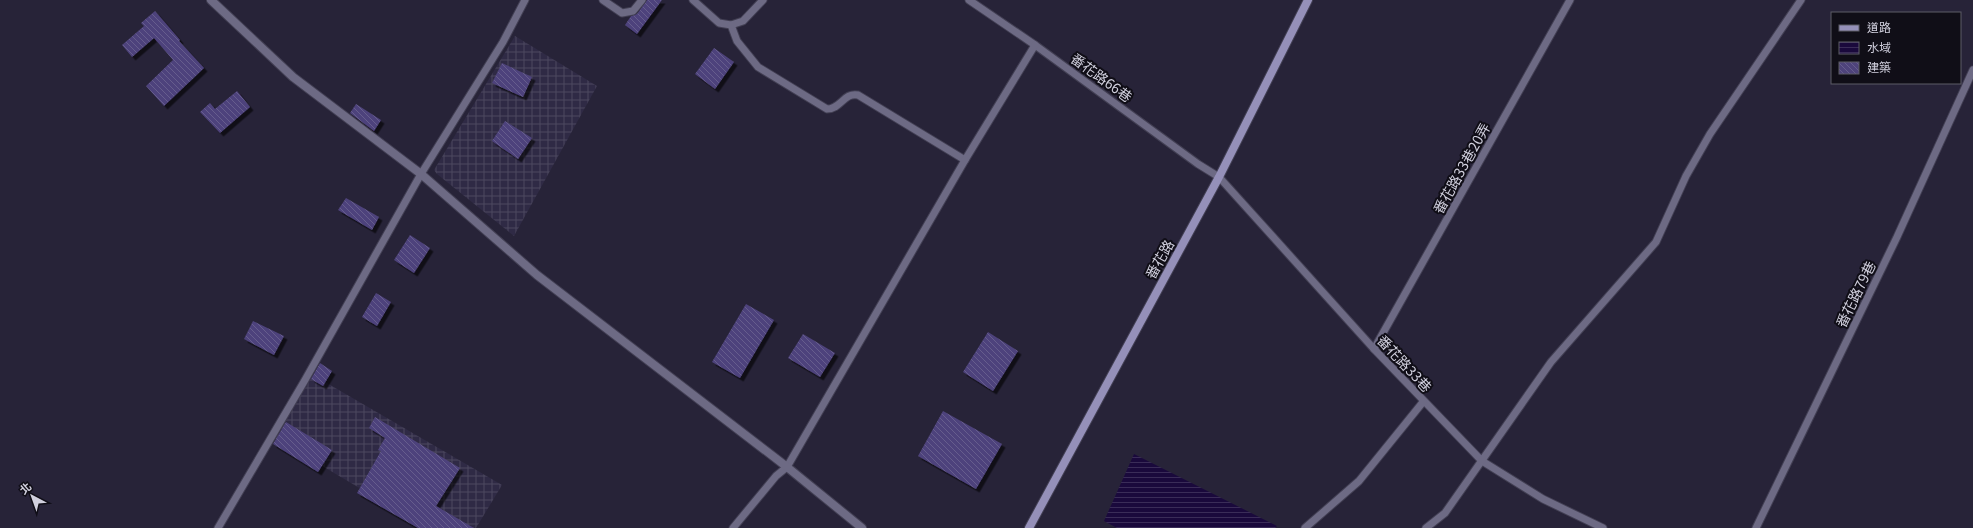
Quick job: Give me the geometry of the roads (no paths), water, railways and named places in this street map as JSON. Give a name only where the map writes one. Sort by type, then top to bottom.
[{"type":"main road","name":"番花路","points":[[1029,528],[1219,177],[1308,0]]},
{"type":"street","points":[[211,0],[293,77],[421,174],[537,275],[787,467],[862,528]]},
{"type":"lane","points":[[218,528],[305,380],[421,174],[503,42],[525,0]]},
{"type":"lane","points":[[603,0],[622,13],[633,11],[642,0]]},
{"type":"lane","points":[[693,0],[719,23],[731,25],[743,21],[763,0]]},
{"type":"lane","name":"番花路66巷","points":[[969,0],[1035,44],[1198,164],[1219,177]]},
{"type":"lane","name":"番花路33巷20弄","points":[[1374,349],[1570,0]]},
{"type":"lane","points":[[1426,528],[1445,513],[1551,362],[1656,242],[1686,176],[1710,134],[1801,0]]},
{"type":"lane","points":[[731,25],[737,41],[758,67],[827,109],[836,108],[847,96],[858,95],[965,160]]},
{"type":"lane","points":[[733,528],[776,476],[787,467],[965,160],[1035,44]]},
{"type":"lane","name":"番花路79巷","points":[[1756,528],[1897,236],[1973,70]]},
{"type":"lane","name":"番花路33巷","points":[[1219,177],[1423,402],[1482,461],[1543,500],[1603,528]]},
{"type":"lane","points":[[1305,528],[1359,481],[1423,402]]},
{"type":"water","points":[[1134,454],[1277,526],[1275,528],[1117,528],[1104,521]]}]
